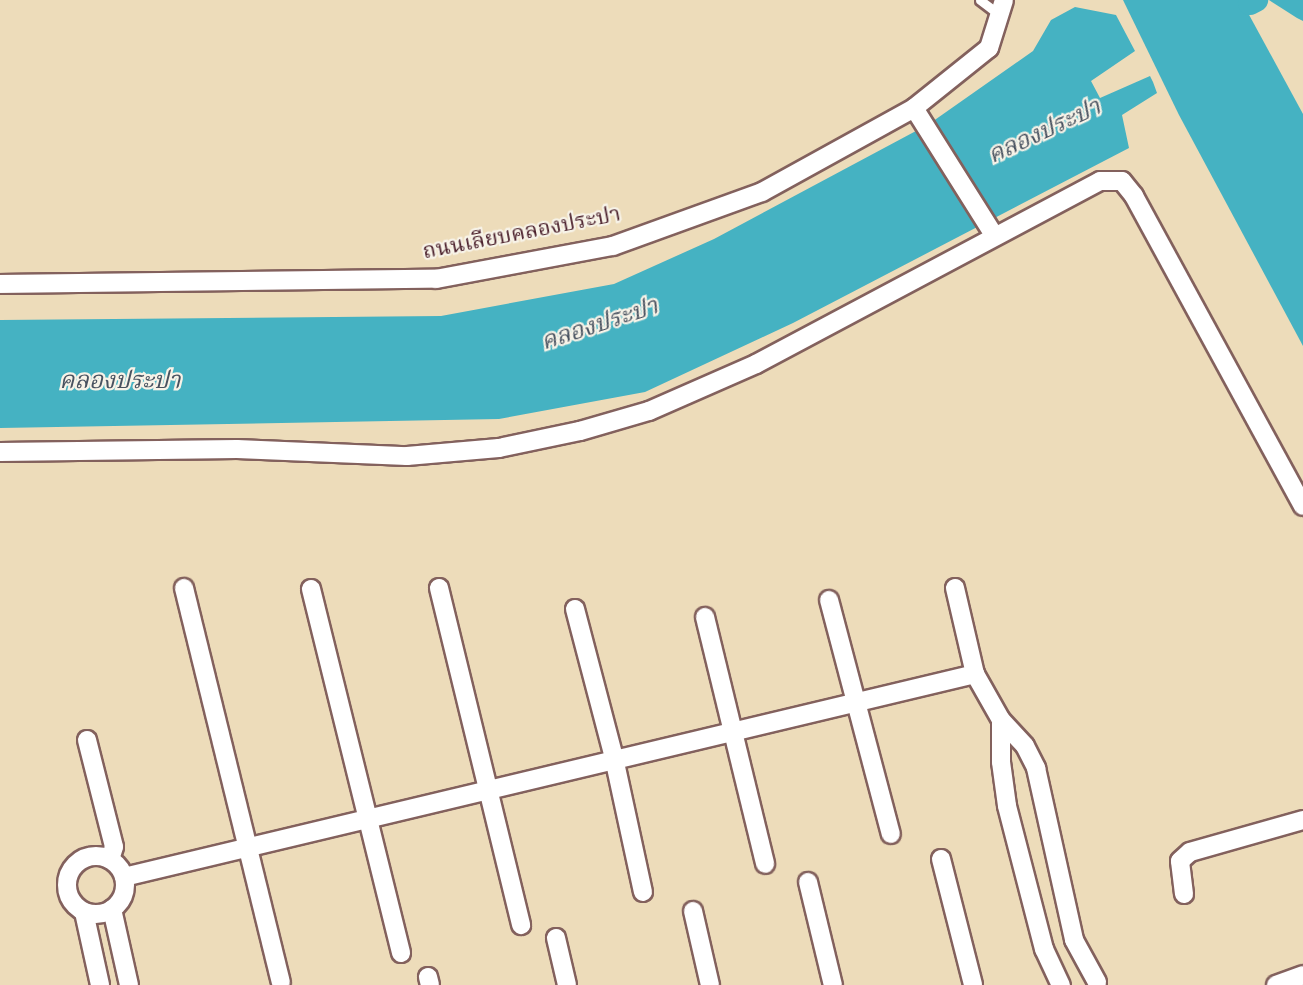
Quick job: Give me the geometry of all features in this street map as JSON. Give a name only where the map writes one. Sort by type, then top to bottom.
[{"type":"street","name":"ถนนเลียบคลองประปา","points":[[0,284],[436,279],[613,246],[762,192],[918,114],[982,55],[1002,8]]},
{"type":"street","points":[[918,114],[991,231]]},
{"type":"street","points":[[0,452],[237,449],[407,456],[499,448],[580,431],[649,411],[756,364],[991,231],[1100,181],[1122,181],[1134,196],[1303,506]]},
{"type":"street","points":[[184,588],[250,846],[280,982]]},
{"type":"street","points":[[439,588],[521,925]]},
{"type":"street","points":[[955,588],[975,674],[1001,720],[1025,746],[1036,768],[1074,940],[1097,982]]},
{"type":"street","points":[[311,589],[370,817],[401,953]]},
{"type":"street","points":[[829,600],[891,834]]},
{"type":"street","points":[[575,609],[614,758],[643,892]]},
{"type":"street","points":[[705,617],[765,864]]},
{"type":"street","points":[[124,877],[734,729],[975,674]]},
{"type":"street","points":[[1001,720],[1001,762],[1007,806],[1044,949],[1061,985]]},
{"type":"street","points":[[87,740],[114,847],[110,860]]},
{"type":"street","points":[[1184,894],[1180,861],[1190,852],[1303,820]]},
{"type":"street","points":[[84,858],[110,860],[124,877],[123,894],[112,909],[103,913],[84,912],[76,907],[67,890],[70,871],[84,858]]},
{"type":"street","points":[[941,860],[973,985]]},
{"type":"street","points":[[808,882],[833,985]]},
{"type":"street","points":[[112,909],[129,985]]},
{"type":"street","points":[[693,911],[710,985]]},
{"type":"street","points":[[84,912],[100,985]]},
{"type":"street","points":[[556,938],[567,985]]},
{"type":"street","points":[[1276,985],[1303,975]]},
{"type":"lane","points":[[981,0],[1002,8]]},
{"type":"water","points":[[1123,0],[1241,0],[1303,114],[1303,346],[1179,115]]},
{"type":"water","points":[[1269,0],[1303,0],[1303,21],[1297,18]]},
{"type":"water","points":[[1075,7],[1116,15],[1135,51],[1091,81],[1100,98],[1150,76],[1153,82],[1157,93],[1122,115],[1129,148],[793,323],[645,392],[499,419],[0,428],[0,320],[441,316],[614,284],[714,239],[929,124],[1033,51],[1051,20]]},
{"type":"waterway","name":"คลองประปา","points":[[1250,3],[1256,0]]}]
